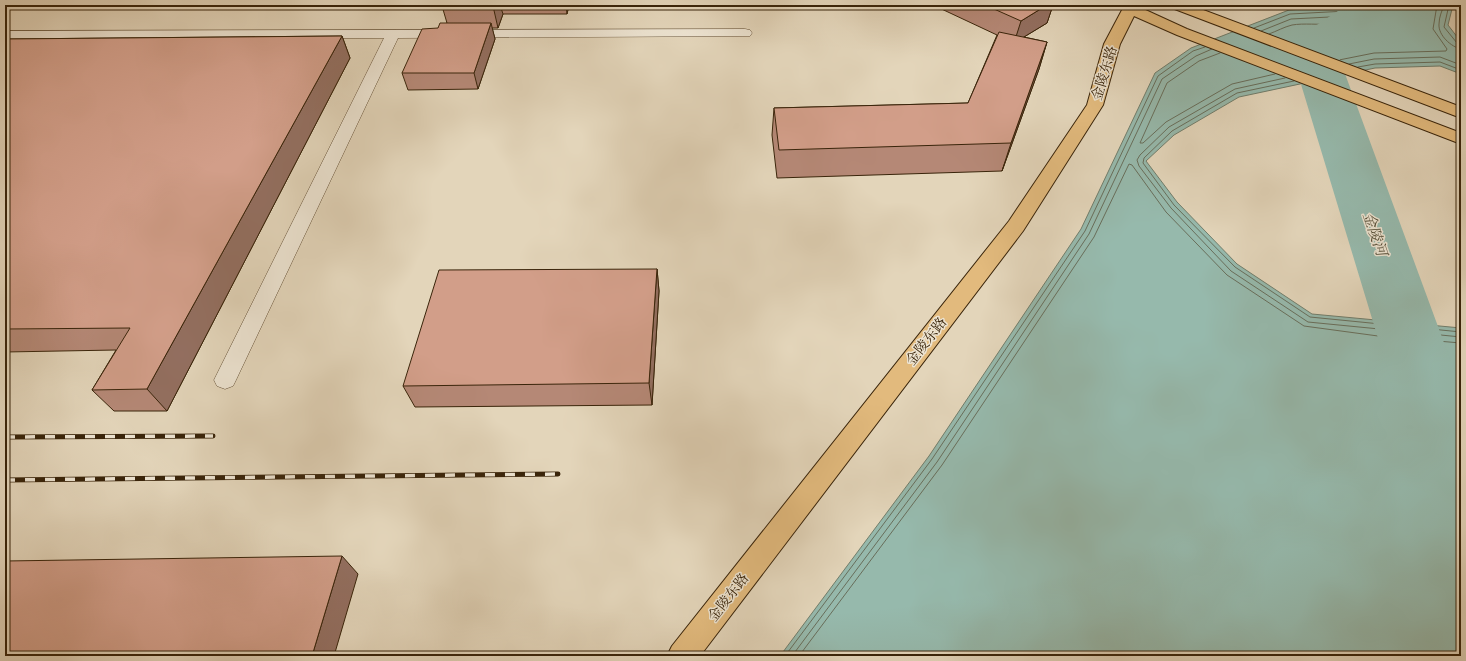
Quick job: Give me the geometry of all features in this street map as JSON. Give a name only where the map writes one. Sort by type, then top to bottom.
[{"type":"main road","points":[[1177,5],[1461,113]]},
{"type":"main road","points":[[1128,6],[1182,32],[1461,139]]},
{"type":"main road","name":"金陵东路","points":[[682,656],[1016,226],[1096,105],[1112,44],[1128,6]]},
{"type":"lane","points":[[5,35],[744,33]]},
{"type":"lane","points":[[226,380],[393,34]]},
{"type":"water","points":[[1361,5],[1453,5],[1448,25],[1461,42],[1461,74],[1440,66],[1375,68],[1239,97],[1174,135],[1146,161],[1177,202],[1237,264],[1312,314],[1461,328],[1461,656],[780,656],[929,456],[1081,229],[1155,73],[1191,48],[1289,10]]},
{"type":"building","points":[[493,5],[493,6],[442,6]]},
{"type":"building","points":[[985,5],[1047,5],[1021,21]]},
{"type":"building","points":[[440,23],[491,23],[474,73],[402,73],[422,29],[438,28]]},
{"type":"building","points":[[999,32],[1047,42],[1011,143],[779,150],[774,108],[968,103]]},
{"type":"building","points":[[342,36],[147,389],[92,390],[130,328],[5,329],[5,39]]},
{"type":"building","points":[[657,269],[649,383],[403,386],[439,270]]},
{"type":"building","points":[[342,556],[312,656],[5,656],[5,561]]},
{"type":"waterway","name":"金陵河","points":[[1375,5],[1313,48],[1461,490]]},
{"type":"railway","points":[[5,437],[213,436]]},
{"type":"railway","points":[[5,480],[558,474]]}]
